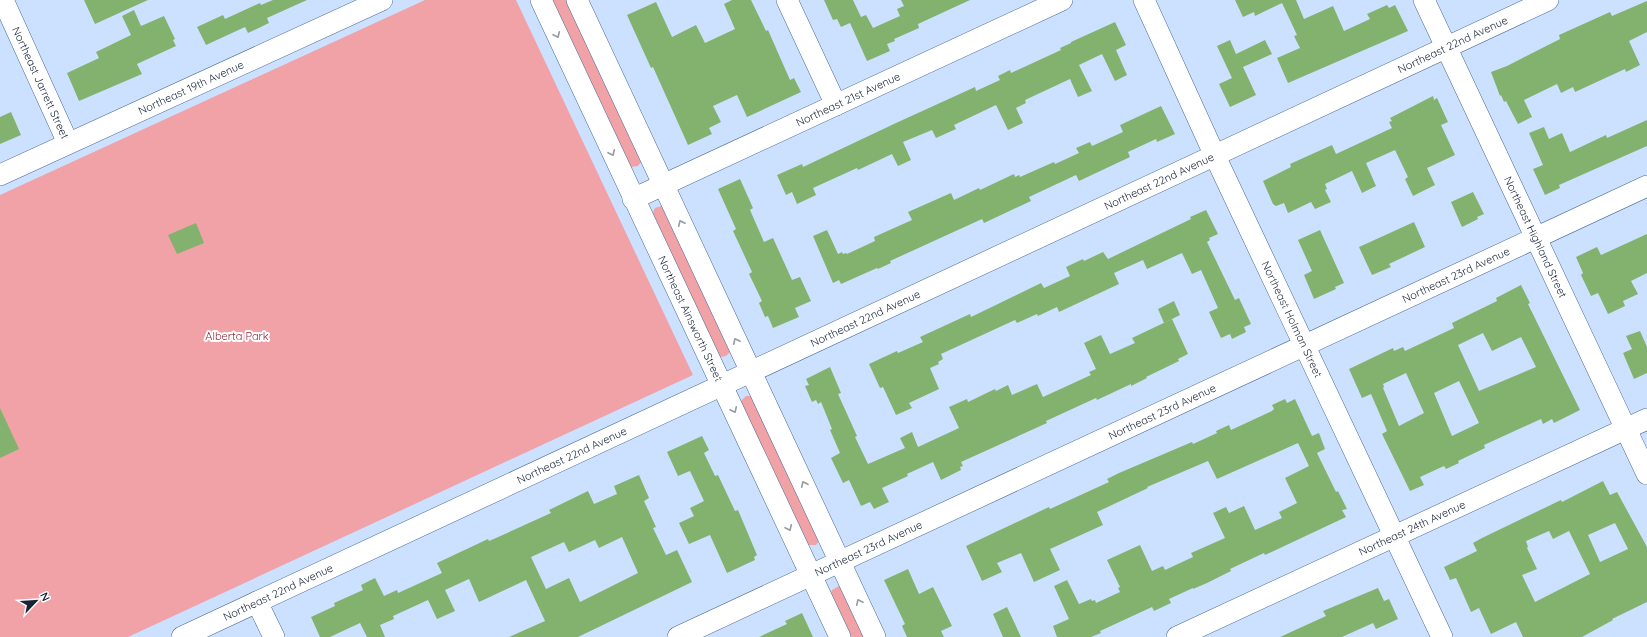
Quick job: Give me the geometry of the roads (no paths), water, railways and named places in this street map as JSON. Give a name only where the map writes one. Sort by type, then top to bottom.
[{"type":"street","name":"Northeast Jarrett Street","points":[[3,0],[68,144]]},
{"type":"street","name":"Northeast 19th Avenue","points":[[0,175],[382,0]]},
{"type":"street","name":"Northeast Ainsworth Street","points":[[541,0],[633,199],[840,637]]},
{"type":"street","points":[[577,0],[875,637]]},
{"type":"street","points":[[787,0],[836,105]]},
{"type":"street","name":"Northeast 21st Avenue","points":[[633,199],[1062,0]]},
{"type":"street","name":"Northeast Holman Street","points":[[1144,0],[1215,156],[1442,637]]},
{"type":"street","name":"Northeast Highland Street","points":[[1424,0],[1647,474]]},
{"type":"street","name":"Northeast 22nd Avenue","points":[[182,637],[1548,0]]},
{"type":"street","name":"Northeast 23rd Avenue","points":[[678,637],[1647,186]]},
{"type":"street","name":"Northeast 24th Avenue","points":[[1177,637],[1647,418]]},
{"type":"street","points":[[257,602],[274,637]]},
{"type":"park label","name":"Alberta Park","points":[[237,336]]}]
